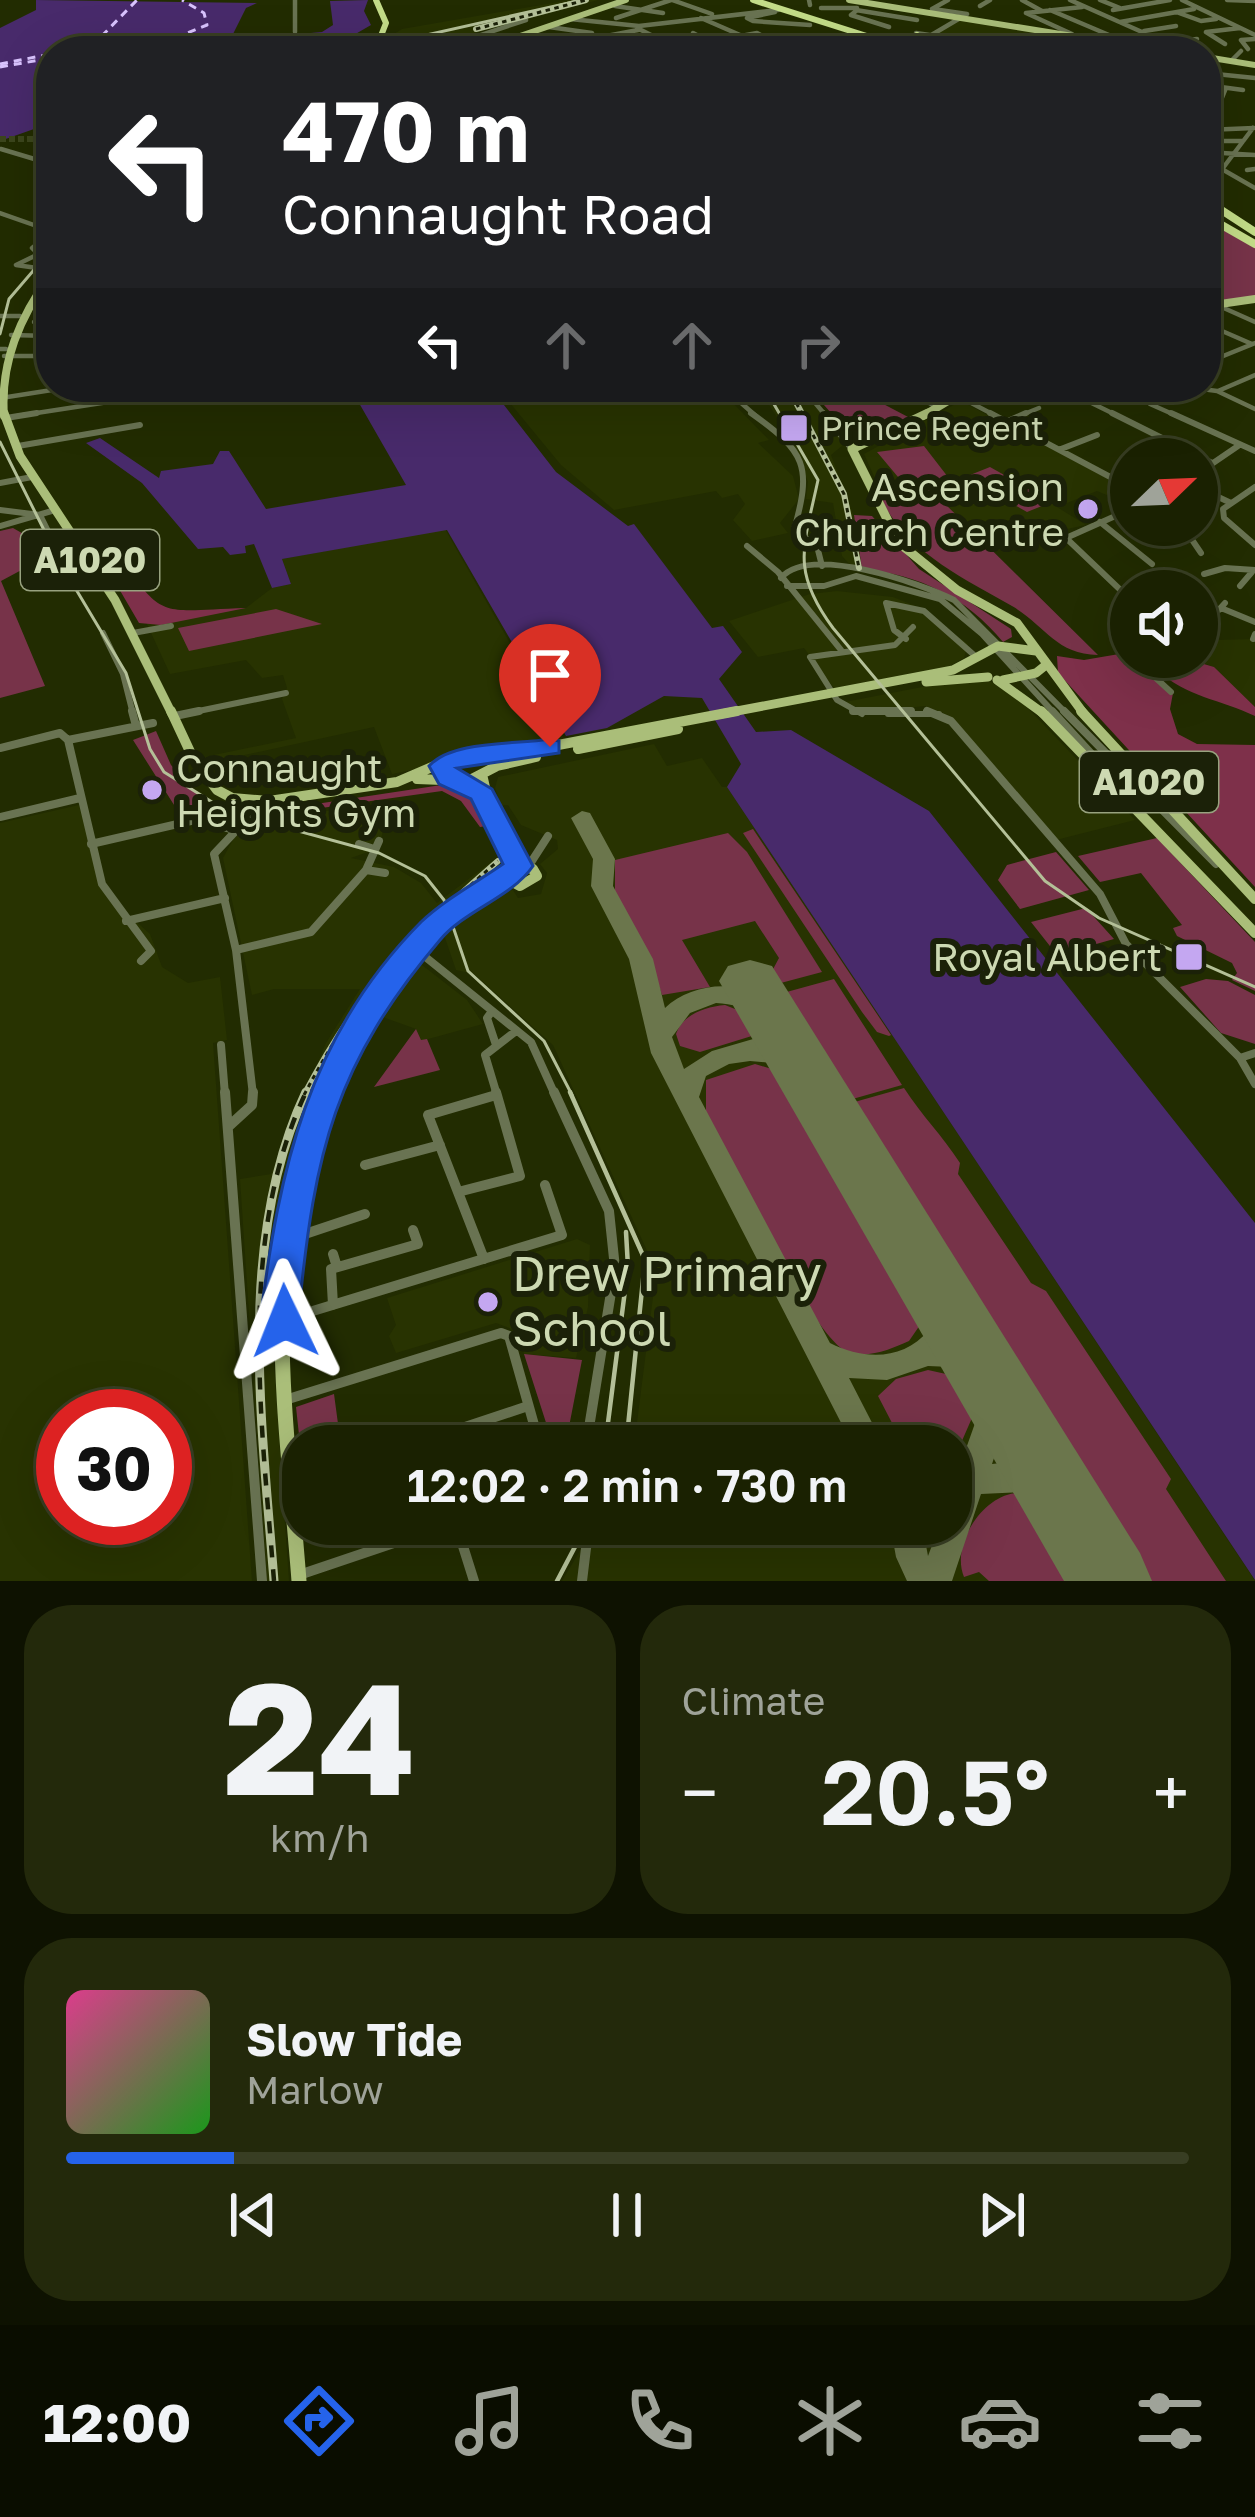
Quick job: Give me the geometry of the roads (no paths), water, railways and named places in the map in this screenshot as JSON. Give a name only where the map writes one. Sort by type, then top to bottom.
[{"type":"highway","points":[[378,0],[386,26],[383,36]]},
{"type":"highway","points":[[760,5],[865,36]]},
{"type":"highway","points":[[812,20],[870,36]]},
{"type":"highway","points":[[1221,213],[1255,232]]},
{"type":"highway","points":[[1221,213],[1255,232]]},
{"type":"highway","points":[[1221,218],[1239,235],[1255,232]]},
{"type":"main road","points":[[524,36],[626,0]]},
{"type":"main road","points":[[849,0],[1071,36]]},
{"type":"main road","points":[[916,34],[922,14]]},
{"type":"main road","points":[[1221,58],[1255,64]]},
{"type":"main road","name":"A1020","points":[[36,293],[3,351],[1,398],[18,446],[32,477],[133,633],[213,788],[255,801]]},
{"type":"main road","points":[[1221,304],[1255,299]]},
{"type":"main road","points":[[948,402],[851,449],[891,533],[928,569],[1022,628],[1036,651]]},
{"type":"main road","points":[[1001,615],[1017,631],[1008,645]]},
{"type":"main road","points":[[445,772],[460,755],[552,750],[892,684],[1008,645],[1036,651]]},
{"type":"main road","name":"A1020","points":[[1036,651],[1041,669],[1255,902]]},
{"type":"main road","name":"A1020","points":[[976,656],[998,679],[1030,700],[1255,933]]},
{"type":"main road","points":[[892,684],[998,679],[1041,669]]},
{"type":"main road","points":[[464,781],[552,750]]},
{"type":"main road","points":[[475,756],[483,761],[482,795]]},
{"type":"main road","points":[[255,801],[445,772],[482,795],[523,867],[536,872],[532,883],[515,885],[508,879]]},
{"type":"main road","points":[[287,1425],[279,1322],[286,1240],[309,1137],[329,1081],[363,1016],[417,950],[477,892],[523,867]]},
{"type":"main road","points":[[298,1545],[299,1578]]},
{"type":"street","points":[[295,0],[295,32]]},
{"type":"street","points":[[651,11],[672,0]]},
{"type":"street","points":[[616,18],[672,0],[713,15]]},
{"type":"street","points":[[821,8],[922,14],[948,0]]},
{"type":"street","points":[[980,6],[990,0]]},
{"type":"street","points":[[1022,0],[1042,11]]},
{"type":"street","points":[[1046,0],[1063,9]]},
{"type":"street","points":[[1070,0],[1147,36]]},
{"type":"street","points":[[1100,0],[1122,9]]},
{"type":"street","points":[[1113,10],[1171,0]]},
{"type":"street","points":[[1181,0],[1255,37]]},
{"type":"street","points":[[1228,0],[1255,1]]},
{"type":"street","points":[[868,3],[851,15],[883,26]]},
{"type":"street","points":[[615,5],[663,13]]},
{"type":"street","points":[[751,22],[748,18],[760,5]]},
{"type":"street","points":[[607,36],[760,5],[779,9]]},
{"type":"street","points":[[1071,36],[1026,14],[1083,7]]},
{"type":"street","points":[[1118,22],[1198,9]]},
{"type":"street","points":[[1050,10],[1111,36]]},
{"type":"street","points":[[1178,12],[1201,21],[1221,18]]},
{"type":"street","points":[[932,35],[964,16]]},
{"type":"street","points":[[700,17],[738,36],[763,36]]},
{"type":"street","points":[[570,19],[638,28],[654,36]]},
{"type":"street","points":[[479,36],[526,20]]},
{"type":"street","points":[[722,27],[751,22],[792,27],[812,20]]},
{"type":"street","points":[[548,26],[592,33]]},
{"type":"street","points":[[1142,32],[1176,26]]},
{"type":"street","points":[[792,27],[790,34],[794,36]]},
{"type":"street","points":[[1212,36],[1206,32],[1241,28]]},
{"type":"street","points":[[693,33],[699,36]]},
{"type":"street","points":[[916,34],[936,36]]},
{"type":"street","points":[[1232,61],[1245,50],[1241,40],[1255,37]]},
{"type":"street","points":[[1221,41],[1225,44]]},
{"type":"street","points":[[1221,75],[1255,79]]},
{"type":"street","points":[[1221,87],[1243,90]]},
{"type":"street","points":[[1221,93],[1226,88]]},
{"type":"street","points":[[1221,129],[1254,128]]},
{"type":"street","points":[[1252,185],[1223,170],[1254,128]]},
{"type":"street","points":[[1221,141],[1243,142]]},
{"type":"street","points":[[1,149],[36,160]]},
{"type":"street","points":[[1221,154],[1255,154]]},
{"type":"street","points":[[0,213],[36,226]]},
{"type":"street","points":[[36,255],[17,267],[36,270]]},
{"type":"street","points":[[1221,309],[1255,322]]},
{"type":"street","points":[[0,316],[20,316]]},
{"type":"street","points":[[1221,330],[1253,344]]},
{"type":"street","points":[[11,335],[36,336]]},
{"type":"street","points":[[1221,356],[1253,344]]},
{"type":"street","points":[[1240,349],[1255,355]]},
{"type":"street","points":[[3,351],[36,354]]},
{"type":"street","points":[[1221,389],[1255,375]]},
{"type":"street","points":[[1,398],[36,392]]},
{"type":"street","points":[[1221,393],[1255,409]]},
{"type":"street","points":[[6,418],[107,402]]},
{"type":"street","points":[[736,402],[752,420],[778,428],[793,447],[806,489],[794,530],[817,546],[832,582]]},
{"type":"street","points":[[814,402],[851,449]]},
{"type":"street","points":[[927,402],[939,408]]},
{"type":"street","points":[[969,402],[1110,476]]},
{"type":"street","points":[[1089,402],[1160,438]]},
{"type":"street","points":[[1141,407],[1153,402],[1255,451]]},
{"type":"street","points":[[1006,422],[1039,408]]},
{"type":"street","points":[[18,446],[140,425]]},
{"type":"street","points":[[1059,450],[1095,436],[1108,445]]},
{"type":"street","points":[[1218,460],[1238,446]]},
{"type":"street","points":[[0,483],[32,477]]},
{"type":"street","points":[[1254,489],[1223,509],[1224,518],[1255,545]]},
{"type":"street","points":[[1218,497],[1231,503]]},
{"type":"street","points":[[0,510],[40,514]]},
{"type":"street","points":[[0,526],[20,525],[55,510]]},
{"type":"street","points":[[30,536],[60,554],[40,514]]},
{"type":"street","points":[[1110,518],[1067,536],[1110,579]]},
{"type":"street","points":[[1100,522],[1152,565]]},
{"type":"street","points":[[747,546],[841,650]]},
{"type":"street","points":[[1196,546],[1201,553]]},
{"type":"street","points":[[787,586],[786,571],[822,565],[900,577],[954,600],[1255,902]]},
{"type":"street","points":[[1213,570],[1254,570]]},
{"type":"street","points":[[1254,570],[1242,584],[1255,586]]},
{"type":"street","points":[[787,586],[801,588],[856,576],[897,584],[960,613],[1102,762],[1220,896]]},
{"type":"street","points":[[906,639],[894,629],[886,603],[902,602],[926,613],[976,656]]},
{"type":"street","points":[[1221,608],[1255,622]]},
{"type":"street","points":[[133,633],[171,626]]},
{"type":"street","points":[[906,639],[913,627]]},
{"type":"street","points":[[103,633],[123,674],[133,726]]},
{"type":"street","points":[[906,639],[810,657],[842,705],[860,714],[927,710],[951,721],[1100,894],[1126,944],[1240,1058],[1255,1084]]},
{"type":"street","points":[[1156,678],[1171,692]]},
{"type":"street","points":[[175,716],[286,693]]},
{"type":"street","points":[[68,740],[153,723]]},
{"type":"street","points":[[0,748],[60,733],[68,740],[102,884],[151,952],[141,961]]},
{"type":"street","points":[[0,817],[80,798]]},
{"type":"street","points":[[228,1127],[246,1114],[254,1096],[236,950],[214,854],[248,818],[255,801]]},
{"type":"street","points":[[92,844],[195,820],[234,830]]},
{"type":"street","points":[[523,867],[544,842],[558,844]]},
{"type":"street","points":[[236,950],[311,932],[365,870],[376,845],[359,844]]},
{"type":"street","points":[[365,870],[385,873]]},
{"type":"street","points":[[126,921],[225,898]]},
{"type":"street","points":[[417,950],[532,1047],[606,1203],[614,1234],[615,1268],[589,1425]]},
{"type":"street","points":[[492,1011],[487,1018],[498,1039]]},
{"type":"street","points":[[458,1192],[520,1175],[485,1055],[498,1039],[516,1030]]},
{"type":"street","points":[[221,1045],[262,1581]]},
{"type":"street","points":[[1240,1058],[1255,1053]]},
{"type":"street","points":[[484,1259],[428,1115],[496,1095]]},
{"type":"street","points":[[365,1165],[440,1145]]},
{"type":"street","points":[[279,1322],[562,1235],[545,1185]]},
{"type":"street","points":[[286,1240],[365,1214]]},
{"type":"street","points":[[333,1305],[332,1269],[418,1244],[413,1230]]},
{"type":"street","points":[[333,1254],[337,1268]]},
{"type":"street","points":[[283,1400],[501,1333],[508,1336],[534,1425]]},
{"type":"street","points":[[471,1425],[528,1406]]},
{"type":"street","points":[[299,1578],[393,1545]]},
{"type":"street","points":[[461,1545],[474,1581]]},
{"type":"street","points":[[582,1581],[584,1545]]},
{"type":"tunnel","points":[[0,139],[36,139]]},
{"type":"tram line","points":[[422,36],[582,0]]},
{"type":"tram line","points":[[0,334],[9,299],[36,268]]},
{"type":"tram line","points":[[773,402],[818,480],[804,557],[811,590],[833,628],[1045,881],[1099,918],[1255,987]]},
{"type":"tram line","points":[[0,442],[62,566],[126,673],[150,749],[164,772],[228,812],[379,853],[425,876],[444,900],[468,971],[544,1041],[572,1095]]},
{"type":"tram line","points":[[570,1092],[645,1260],[628,1425]]},
{"type":"tram line","points":[[608,1425],[628,1267],[626,1232]]},
{"type":"tram line","points":[[557,1581],[576,1545]]},
{"type":"railway","points":[[476,29],[586,0]]},
{"type":"railway","points":[[796,402],[844,494],[859,568]]},
{"type":"railway","points":[[304,1095],[346,1024],[388,967],[498,861]]},
{"type":"railway","points":[[274,1581],[260,1396],[262,1270],[284,1149],[306,1092]]},
{"type":"place","name":"Prince Regent","points":[[794,428]]},
{"type":"place","name":"Ascension Church Centre","points":[[1088,509]]},
{"type":"place","name":"Connaught Heights Gym","points":[[152,790]]},
{"type":"place","name":"Royal Albert","points":[[1189,957]]},
{"type":"place","name":"Drew Primary School","points":[[488,1302]]}]
